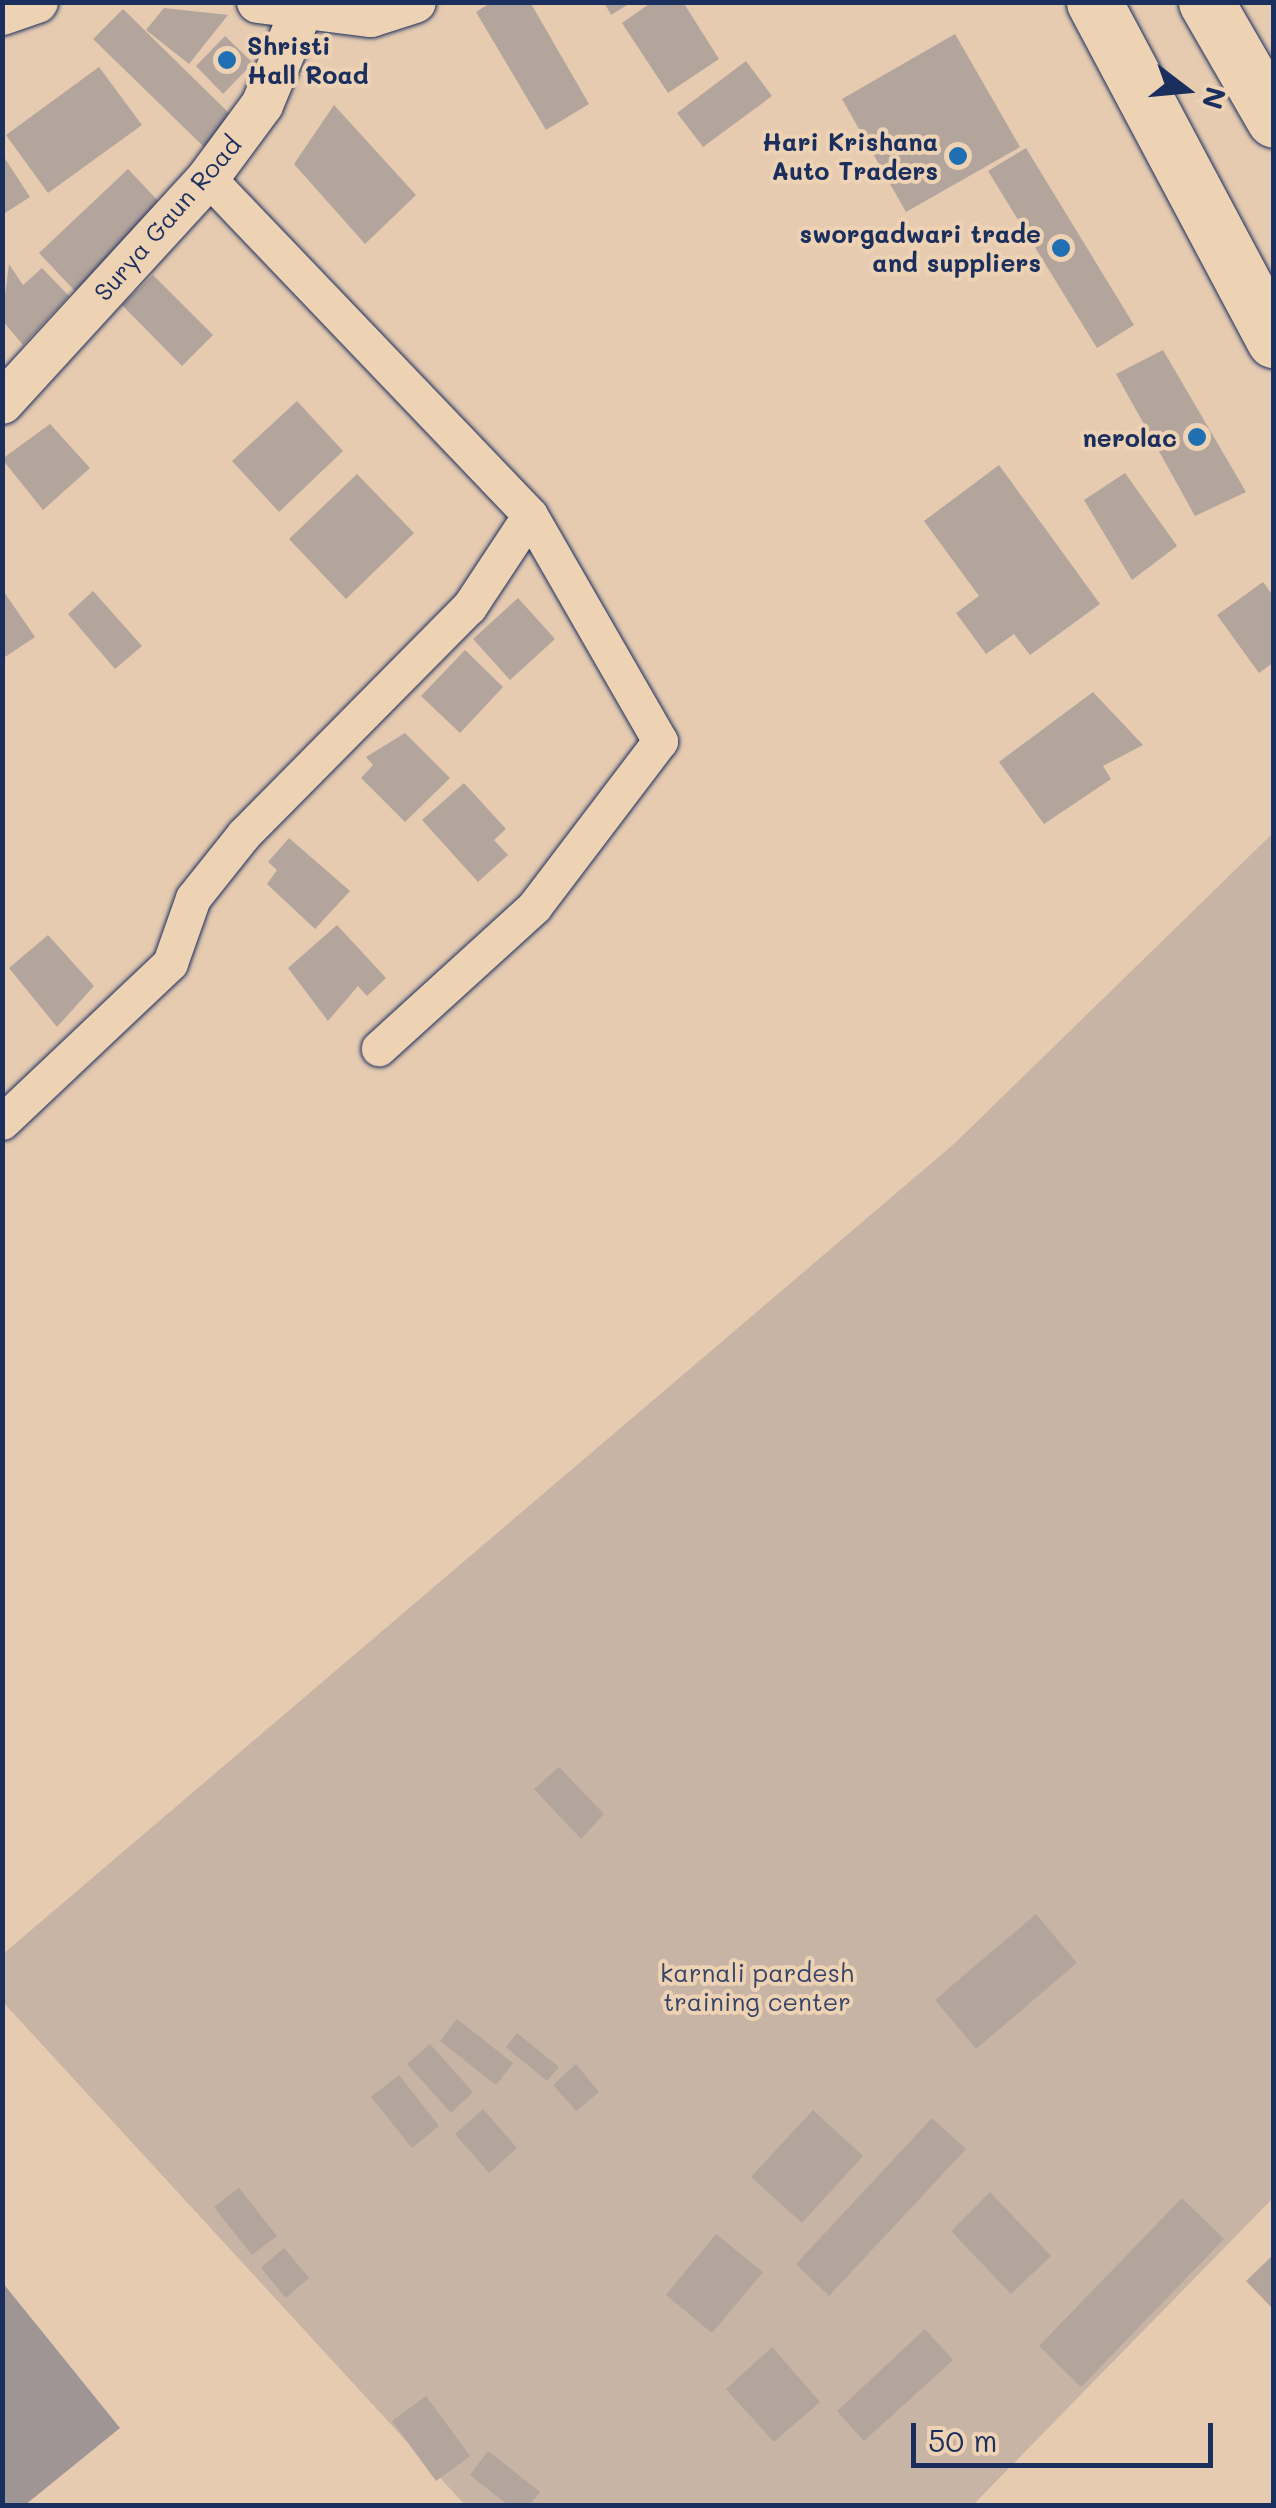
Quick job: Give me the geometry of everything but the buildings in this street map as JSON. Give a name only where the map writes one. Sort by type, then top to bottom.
[{"type":"highway","points":[[1094,2],[1274,340]]},
{"type":"highway","points":[[1206,2],[1274,120]]},
{"type":"street","points":[[2,14],[36,2]]},
{"type":"street","points":[[258,2],[300,14],[371,16],[415,2]]},
{"type":"street","name":"Surya Gaun Road","points":[[2,403],[208,178],[262,105],[300,14]]},
{"type":"street","points":[[208,178],[530,515],[660,741],[534,907],[379,1048]]},
{"type":"street","points":[[2,1122],[170,963],[193,898],[244,834],[469,607],[530,515]]},
{"type":"green space","name":"karnali pardesh training center","points":[[1273,833],[1273,2198],[973,2505],[465,2505],[3,2002],[3,1954],[955,1143]]},
{"type":"shaded area","points":[[2,2282],[120,2428],[25,2505],[3,2505]]},
{"type":"place","name":"Shristi Hall Road","points":[[227,60]]},
{"type":"place","name":"Hari Krishana Auto Traders","points":[[958,156]]},
{"type":"place","name":"sworgadwari trade and suppliers","points":[[1061,248]]},
{"type":"place","name":"nerolac","points":[[1197,437]]}]
